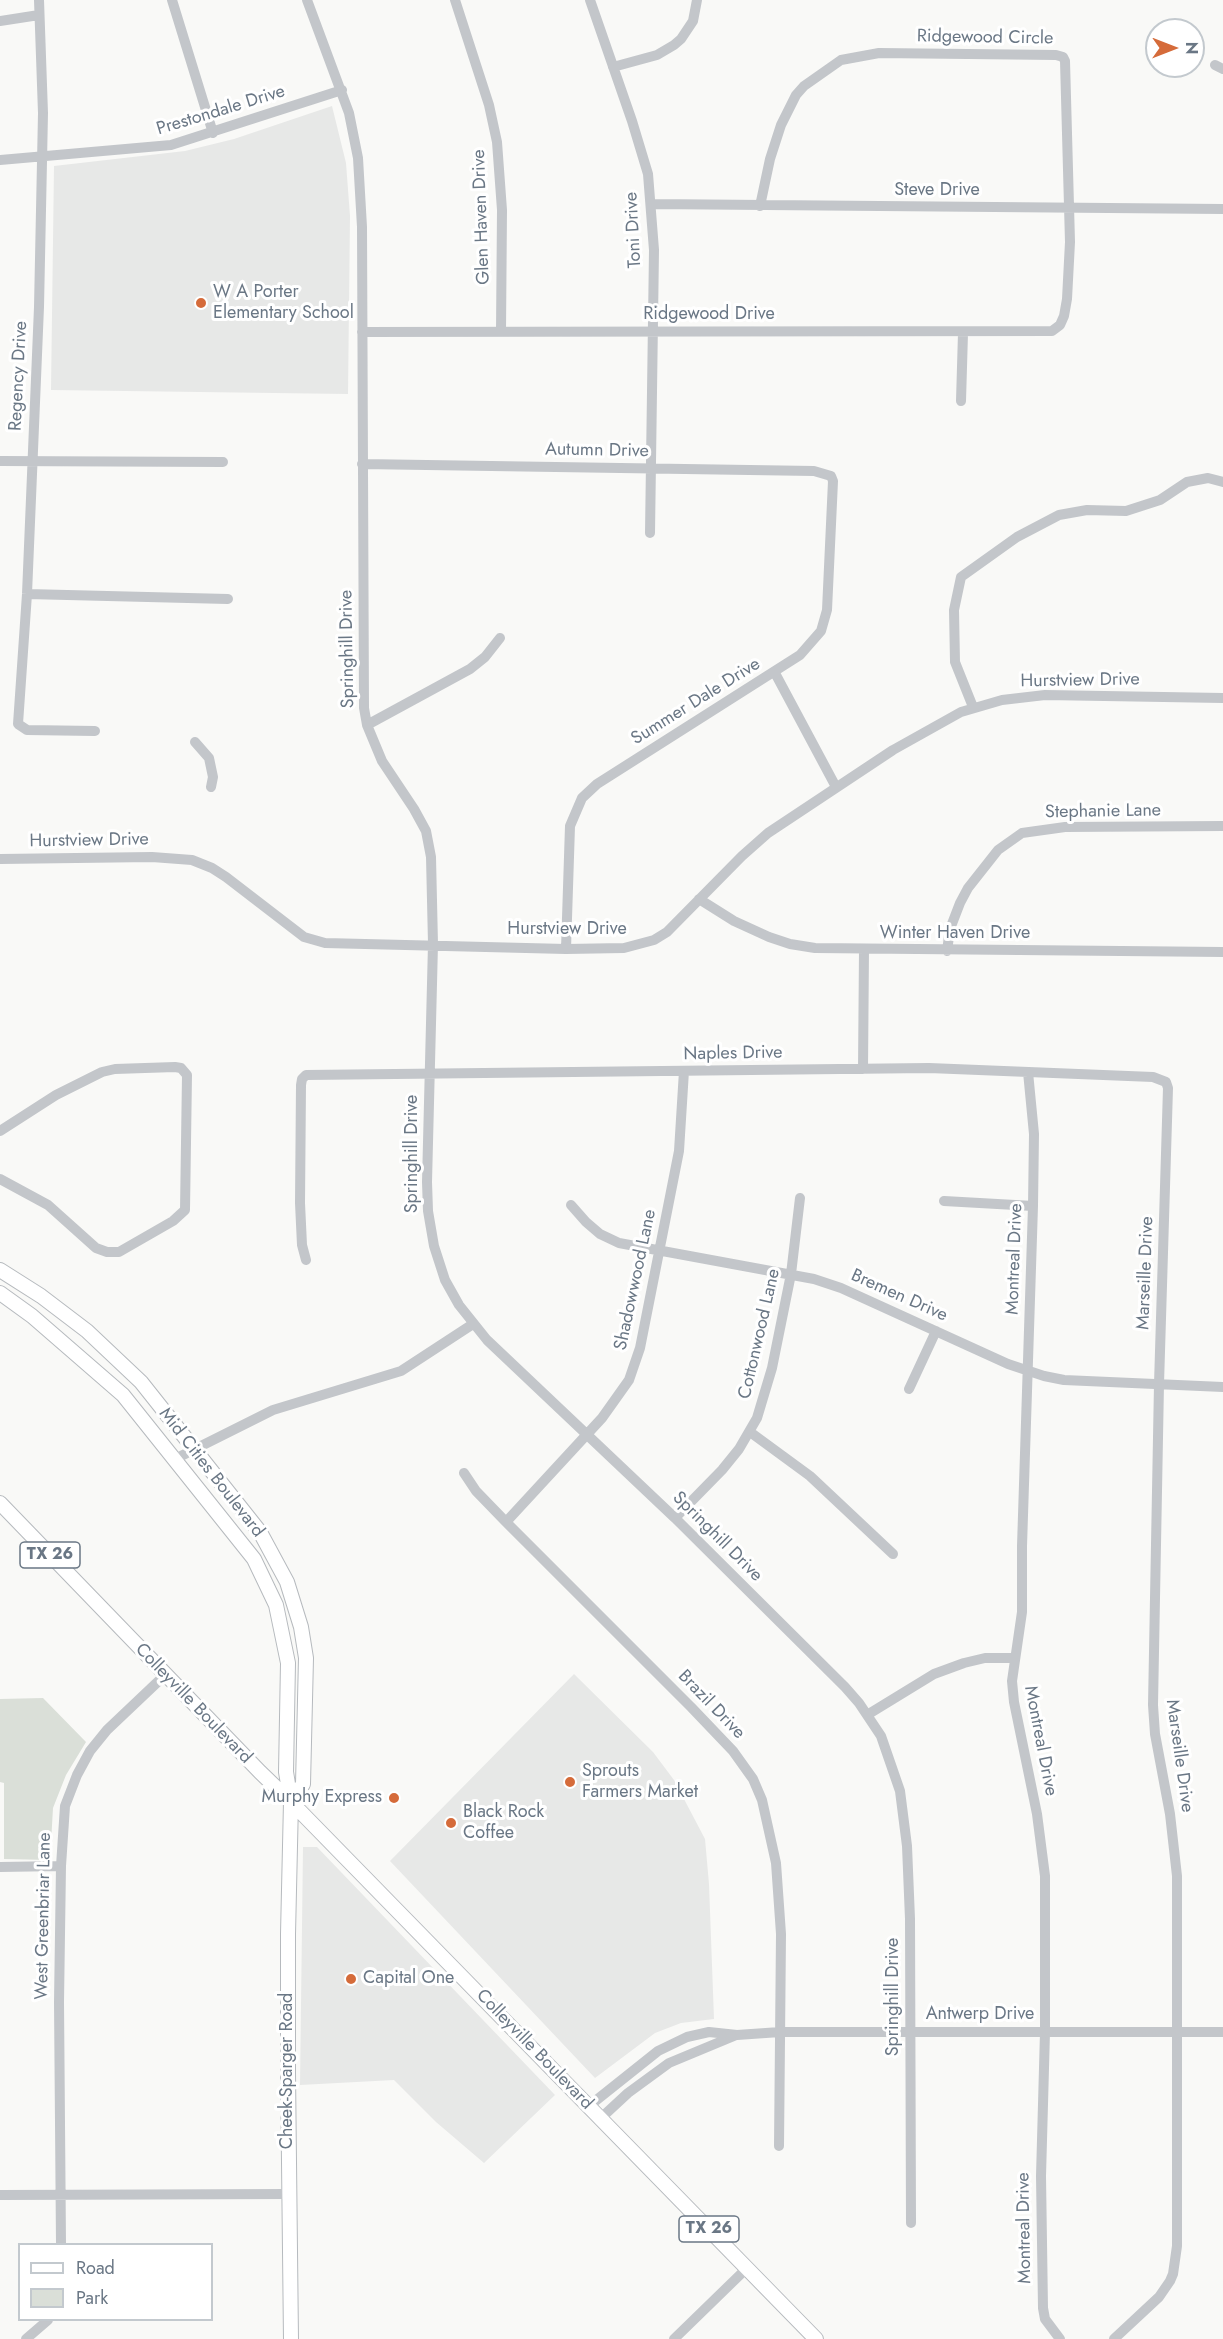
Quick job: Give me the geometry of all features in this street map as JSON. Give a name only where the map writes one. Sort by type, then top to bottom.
[{"type":"main road","name":"Mid Cities Boulevard","points":[[0,1270],[41,1296],[87,1331],[141,1382],[260,1533],[287,1582],[301,1627],[306,1658],[303,1784],[291,1802]]},
{"type":"main road","name":"Mid Cities Boulevard","points":[[0,1293],[32,1316],[123,1395],[254,1558],[275,1603],[288,1663],[286,1772],[291,1802]]},
{"type":"main road","name":"Colleyville Boulevard","points":[[0,1503],[165,1675],[816,2339]]},
{"type":"main road","name":"Cheek-Sparger Road","points":[[291,1802],[288,1934],[288,2194],[291,2339]]},
{"type":"street","name":"Regency Drive","points":[[39,0],[42,155],[39,307],[27,594],[18,724],[27,730],[95,731]]},
{"type":"street","points":[[172,0],[213,133]]},
{"type":"street","name":"Springhill Drive","points":[[307,0],[342,90],[358,158],[362,227],[363,688],[367,725],[382,761],[426,831],[431,857],[433,944],[427,1182],[430,1228],[438,1264],[445,1280],[473,1324],[511,1363],[675,1518],[844,1687],[867,1715],[880,1736],[900,1791],[907,1846],[910,1919],[911,2223]]},
{"type":"street","name":"Glen Haven Drive","points":[[455,0],[489,105],[500,162],[501,332]]},
{"type":"street","name":"Toni Drive","points":[[590,0],[648,174],[654,249],[650,533]]},
{"type":"street","points":[[613,67],[657,55],[674,45],[693,21],[698,0]]},
{"type":"street","points":[[0,21],[39,15]]},
{"type":"street","name":"Ridgewood Circle","points":[[760,206],[770,159],[781,125],[796,95],[804,86],[841,60],[879,53],[1056,55],[1063,57],[1067,76],[1070,209],[1067,299],[1064,316],[1056,330]]},
{"type":"street","name":"Prestondale Drive","points":[[0,160],[152,148],[213,133],[342,90]]},
{"type":"street","name":"Steve Drive","points":[[651,204],[1223,209]]},
{"type":"street","name":"Ridgewood Drive","points":[[362,332],[1041,333],[1056,330]]},
{"type":"street","points":[[960,401],[963,333]]},
{"type":"street","points":[[0,461],[222,462]]},
{"type":"street","name":"Autumn Drive","points":[[362,464],[814,471],[831,476]]},
{"type":"street","name":"Summer Dale Drive","points":[[566,949],[570,826],[582,798],[607,777],[775,673],[800,655],[813,642],[826,621],[833,507],[831,476]]},
{"type":"street","points":[[974,707],[955,662],[954,610],[961,577],[1017,537],[1059,515],[1087,510],[1126,511],[1160,500],[1187,482],[1208,478],[1223,482]]},
{"type":"street","points":[[27,594],[228,599]]},
{"type":"street","points":[[367,725],[470,669],[486,657],[500,638]]},
{"type":"street","points":[[775,673],[836,788]]},
{"type":"street","name":"Hurstview Drive","points":[[0,859],[158,857],[192,860],[226,877],[304,937],[325,943],[566,949],[624,948],[654,940],[678,922],[768,833],[894,750],[960,712],[1002,700],[1046,695],[1223,698]]},
{"type":"street","points":[[195,742],[209,758],[213,777],[211,787]]},
{"type":"street","name":"Stephanie Lane","points":[[947,951],[950,929],[968,888],[998,850],[1022,832],[1065,827],[1223,826]]},
{"type":"street","name":"Winter Haven Drive","points":[[699,899],[734,921],[769,937],[790,944],[815,948],[1223,952]]},
{"type":"street","points":[[863,1069],[864,950]]},
{"type":"street","points":[[0,1131],[56,1095],[102,1072],[115,1069],[175,1067],[181,1068],[187,1075],[185,1210],[173,1221],[119,1252],[107,1252],[96,1248],[48,1205],[0,1179]]},
{"type":"street","name":"Naples Drive","points":[[306,1260],[300,1223],[302,1079],[310,1075],[929,1068],[1153,1077],[1166,1082]]},
{"type":"street","name":"Shadowwood Lane","points":[[506,1522],[587,1434],[623,1391],[628,1380],[640,1348],[680,1151],[684,1071]]},
{"type":"street","name":"Montreal Drive","points":[[1028,1072],[1034,1134],[1033,1206],[1022,1612],[1012,1681],[1014,1702],[1037,1814],[1045,1875],[1045,2032],[1041,2176],[1043,2308],[1045,2319],[1060,2339]]},
{"type":"street","name":"Marseille Drive","points":[[1114,2339],[1159,2296],[1173,2274],[1177,2246],[1177,1876],[1170,1814],[1155,1734],[1153,1705],[1159,1384],[1168,1088],[1166,1082]]},
{"type":"street","name":"Cottonwood Lane","points":[[675,1518],[722,1470],[750,1432],[757,1418],[772,1368],[791,1274],[800,1198]]},
{"type":"street","points":[[944,1201],[1033,1206]]},
{"type":"street","name":"Bremen Drive","points":[[571,1205],[600,1234],[619,1242],[791,1274],[841,1288],[1028,1370],[1064,1380],[1223,1387]]},
{"type":"street","points":[[175,1459],[273,1410],[401,1371],[473,1324]]},
{"type":"street","points":[[909,1389],[936,1331]]},
{"type":"street","points":[[750,1432],[810,1476],[893,1554]]},
{"type":"street","name":"Brazil Drive","points":[[464,1473],[476,1491],[733,1751],[753,1779],[762,1800],[776,1863],[782,1934],[779,2146]]},
{"type":"street","points":[[867,1715],[934,1674],[985,1658],[1016,1658]]},
{"type":"street","name":"West Greenbriar Lane","points":[[61,2243],[59,2002],[61,1866],[65,1806],[77,1775],[90,1751],[107,1730],[165,1675]]},
{"type":"street","points":[[0,1867],[61,1866]]},
{"type":"street","name":"Antwerp Drive","points":[[589,2106],[658,2050],[687,2037],[709,2032],[737,2035],[780,2032],[1223,2032]]},
{"type":"street","name":"Antwerp Drive","points":[[601,2118],[627,2093],[669,2063],[737,2035]]},
{"type":"street","points":[[0,2195],[288,2194]]},
{"type":"street","points":[[674,2339],[747,2268]]},
{"type":"street","points":[[26,2339],[46,2321]]},
{"type":"shaded area","name":"W A Porter Elementary School","points":[[332,106],[346,163],[350,216],[348,394],[51,390],[54,166],[185,151],[234,139]]},
{"type":"shaded area","points":[[574,1674],[653,1752],[674,1780],[705,1839],[709,1884],[714,2019],[681,2023],[655,2033],[595,2078],[390,1861]]},
{"type":"shaded area","points":[[303,1847],[317,1847],[555,2095],[484,2163],[436,2122],[394,2080],[300,2085]]},
{"type":"green space","points":[[43,1698],[86,1742],[66,1775],[53,1808],[50,1860],[4,1859],[4,1783],[0,1782],[0,1699]]},
{"type":"place","name":"W A Porter Elementary School","points":[[201,303]]},
{"type":"place","name":"Sprouts Farmers Market","points":[[570,1782]]},
{"type":"place","name":"Murphy Express","points":[[394,1798]]},
{"type":"place","name":"Black Rock Coffee","points":[[451,1823]]},
{"type":"place","name":"Capital One","points":[[351,1979]]}]
